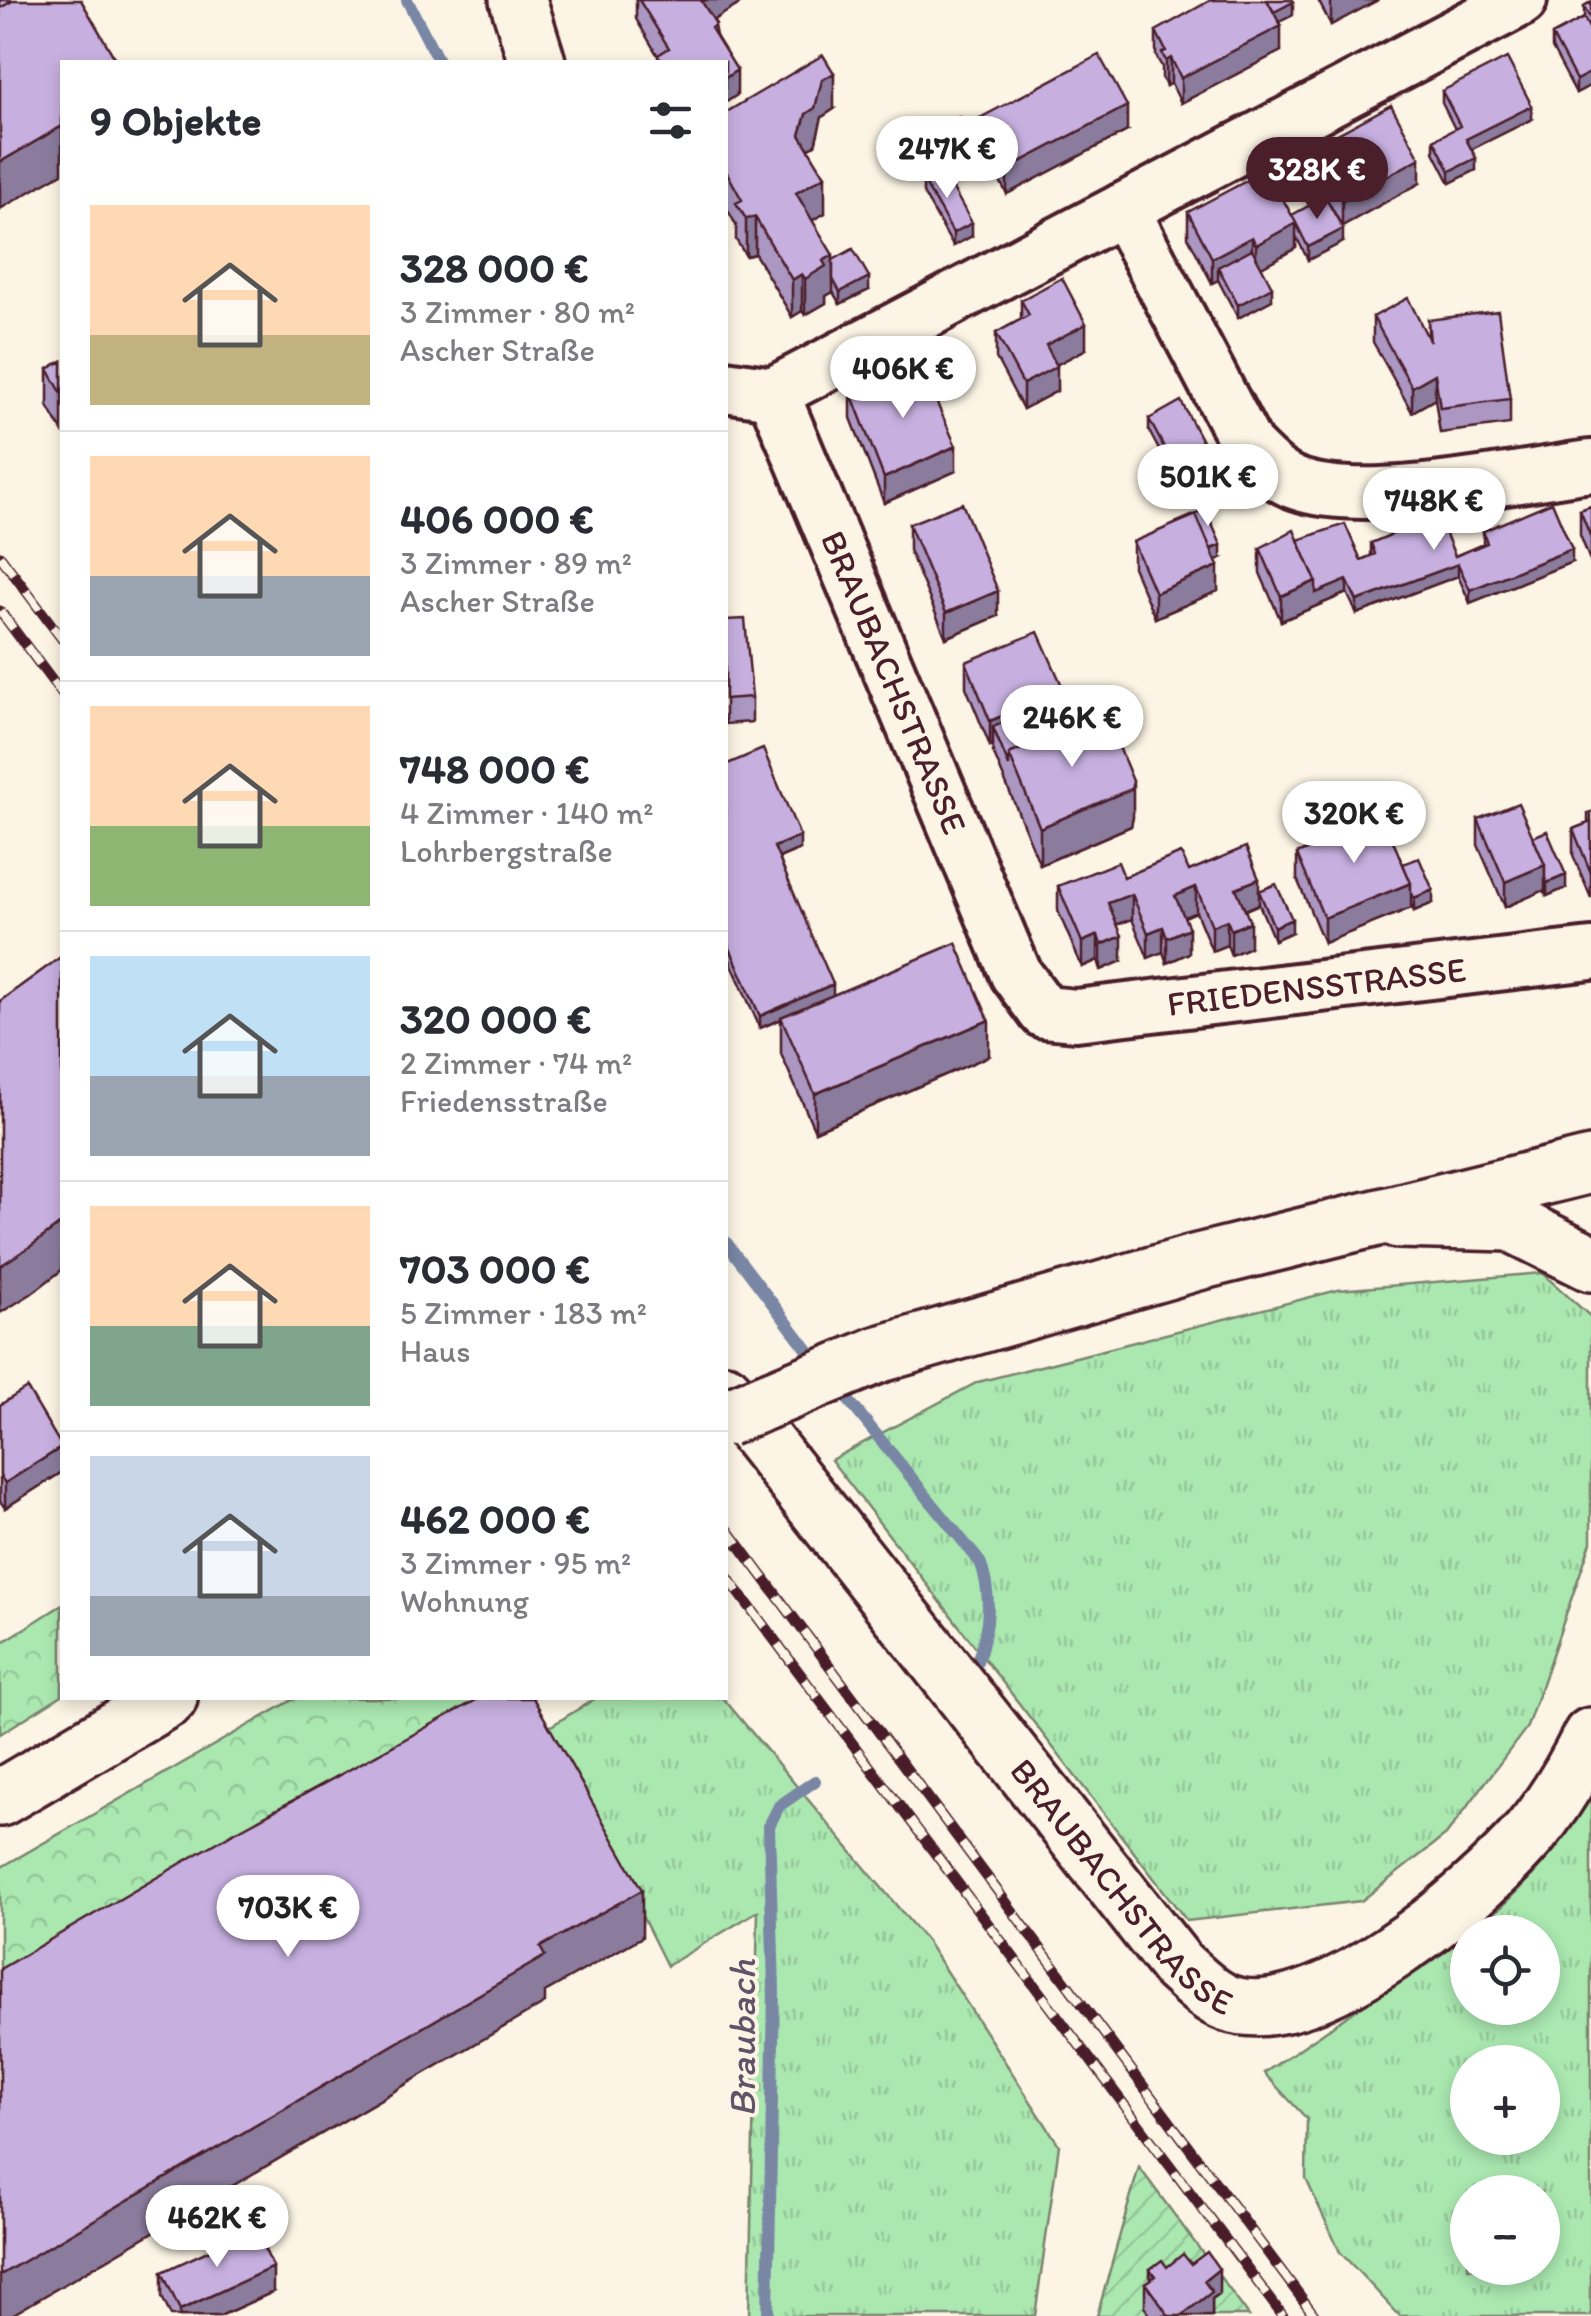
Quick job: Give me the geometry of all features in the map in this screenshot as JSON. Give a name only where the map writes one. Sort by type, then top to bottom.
[{"type":"street","points":[[749,389],[1123,209],[1521,0]]},
{"type":"street","points":[[524,3],[537,60]]},
{"type":"street","points":[[1123,209],[1248,448],[1271,470],[1296,484],[1362,495],[1591,466]]},
{"type":"street","name":"BRAUBACHSTRASSE","points":[[749,389],[1016,974],[1044,1012]]},
{"type":"street","name":"FRIEDENSSTRASSE","points":[[1044,1012],[1076,1016],[1591,954]]},
{"type":"street","points":[[728,1417],[880,1354],[1194,1263],[1591,1164]]},
{"type":"street","points":[[1370,1218],[1510,1223],[1591,1263]]},
{"type":"street","name":"BRAUBACHSTRASSE","points":[[728,1396],[1178,1966],[1227,2003],[1275,2007],[1295,2001],[1340,1983],[1430,1926],[1471,1895],[1531,1832],[1591,1736]]},
{"type":"street","points":[[0,1798],[166,1700]]},
{"type":"green space","points":[[1542,1273],[1591,1317],[1591,1542],[1527,1727],[1446,1835],[1361,1901],[1187,1921],[831,1460],[978,1382],[1338,1290]]},
{"type":"green space","points":[[60,1606],[60,1696],[0,1734],[0,1644]]},
{"type":"green space","points":[[293,1700],[489,1700],[0,1983],[0,1868]]},
{"type":"green space","points":[[593,1700],[725,1700],[927,1942],[1059,2145],[1035,2316],[749,2316],[758,1911],[667,1966],[548,1728]]},
{"type":"green space","points":[[1591,1788],[1591,2316],[1400,2316],[1340,2252],[1306,2179],[1307,2119],[1264,2073],[1450,1946],[1450,2025],[1560,2025],[1560,1915],[1492,1915],[1523,1886],[1554,1848]]},
{"type":"green space","points":[[1139,2167],[1249,2316],[1097,2316]]},
{"type":"building","points":[[14,0],[81,0],[116,60],[60,60],[60,127],[0,162],[0,8]]},
{"type":"building","points":[[639,0],[706,0],[702,2],[716,24],[711,28],[737,70],[728,76],[728,60],[662,60],[658,55],[669,48]]},
{"type":"building","points":[[1211,0],[1267,0],[1281,26],[1181,78],[1171,58],[1166,61],[1162,53],[1166,51],[1156,31]]},
{"type":"building","points":[[1267,0],[1292,0],[1293,2],[1274,12]]},
{"type":"building","points":[[1591,2],[1591,20],[1584,6]]},
{"type":"building","points":[[1584,18],[1591,32],[1591,72],[1576,80],[1552,35]]},
{"type":"building","points":[[823,55],[834,73],[822,80],[815,108],[806,114],[800,135],[825,176],[796,193],[833,255],[823,261],[826,266],[805,279],[802,274],[792,280],[755,217],[746,219],[736,203],[742,200],[728,174],[728,111]]},
{"type":"building","points":[[1099,55],[1127,106],[1007,169],[980,118]]},
{"type":"building","points":[[1507,58],[1532,106],[1466,139],[1476,158],[1450,171],[1434,140],[1460,126],[1442,91]]},
{"type":"building","points":[[1391,105],[1420,158],[1342,201],[1312,148]]},
{"type":"building","points":[[959,117],[979,151],[944,172],[923,137]]},
{"type":"building","points":[[942,169],[972,223],[953,233],[923,180]]},
{"type":"building","points":[[1267,170],[1296,223],[1256,245],[1252,237],[1212,258],[1188,212]]},
{"type":"building","points":[[1325,197],[1343,229],[1308,247],[1292,215]]},
{"type":"building","points":[[853,249],[869,277],[840,292],[833,279],[833,260]]},
{"type":"building","points":[[1252,249],[1272,287],[1238,305],[1218,267]]},
{"type":"building","points":[[1062,278],[1086,324],[1046,345],[1057,366],[1023,384],[996,333],[1029,315],[1021,300]]},
{"type":"building","points":[[1408,298],[1430,342],[1428,320],[1498,311],[1510,399],[1440,408],[1435,374],[1412,387],[1373,317]]},
{"type":"building","points":[[60,362],[60,390],[48,369]]},
{"type":"building","points":[[920,365],[956,446],[884,478],[851,393]]},
{"type":"building","points":[[1181,401],[1206,449],[1174,466],[1149,419]]},
{"type":"building","points":[[1552,502],[1572,549],[1470,590],[1458,564],[1357,601],[1347,580],[1316,593],[1316,581],[1298,540],[1345,524],[1361,560],[1375,554],[1371,543],[1438,515],[1455,556],[1487,543],[1483,531]]},
{"type":"building","points":[[962,503],[998,591],[946,613],[909,524]]},
{"type":"building","points":[[1591,506],[1591,538],[1580,510]]},
{"type":"building","points":[[1206,510],[1221,545],[1211,549],[1196,515],[1175,523]]},
{"type":"building","points":[[1196,515],[1218,566],[1155,593],[1133,542]]},
{"type":"building","points":[[1294,530],[1316,581],[1281,596],[1260,548]]},
{"type":"building","points":[[745,619],[752,697],[728,699],[728,620]]},
{"type":"building","points":[[1038,632],[1064,690],[990,721],[966,662]]},
{"type":"building","points":[[1032,710],[1041,731],[1065,721],[1068,729],[1009,754],[1009,766],[993,727]]},
{"type":"building","points":[[1105,713],[1133,781],[1131,789],[1040,828],[1009,754]]},
{"type":"building","points":[[763,749],[800,836],[774,847],[833,984],[760,1016],[728,944],[728,764]]},
{"type":"building","points":[[1518,803],[1545,865],[1505,882],[1478,819]]},
{"type":"building","points":[[1380,811],[1411,883],[1324,918],[1297,854],[1338,837],[1335,829]]},
{"type":"building","points":[[1591,822],[1591,873],[1573,829]]},
{"type":"building","points":[[1547,831],[1566,875],[1547,883],[1545,865],[1533,837]]},
{"type":"building","points":[[1246,847],[1259,879],[1236,888],[1250,922],[1231,930],[1227,920],[1212,926],[1196,887],[1175,896],[1189,928],[1167,938],[1163,927],[1148,933],[1132,894],[1108,903],[1122,936],[1101,945],[1098,935],[1082,942],[1058,886],[1118,862],[1124,877],[1181,853],[1189,871]]},
{"type":"building","points":[[1419,858],[1433,890],[1414,898],[1403,864]]},
{"type":"building","points":[[1276,884],[1292,919],[1274,927],[1259,891]]},
{"type":"building","points":[[956,943],[989,1020],[815,1094],[781,1017]]},
{"type":"building","points":[[60,957],[60,1224],[0,1266],[0,1001]]},
{"type":"building","points":[[27,1388],[60,1444],[60,1448],[5,1483],[0,1476],[0,1405]]},
{"type":"building","points":[[476,1700],[534,1700],[642,1890],[540,1947],[545,1956],[0,2275],[0,1969],[228,1836]]},
{"type":"building","points":[[255,2229],[273,2267],[180,2310],[162,2272]]},
{"type":"building","points":[[1207,2252],[1219,2269],[1204,2281],[1212,2292],[1181,2316],[1169,2316],[1145,2283],[1155,2276],[1150,2269],[1162,2260],[1167,2267],[1183,2254],[1191,2264]]},
{"type":"waterway","name":"Braubach","points":[[407,0],[438,60]]},
{"type":"waterway","name":"Braubach","points":[[728,1245],[820,1366]]},
{"type":"waterway","name":"Braubach","points":[[836,1385],[980,1562],[987,1592],[987,1621],[970,1679]]},
{"type":"waterway","name":"Braubach","points":[[768,2316],[774,1989],[769,1826],[779,1806],[815,1781]]},
{"type":"railway","points":[[0,556],[60,636]]},
{"type":"railway","points":[[0,611],[60,691]]},
{"type":"railway","points":[[728,1530],[1315,2316]]},
{"type":"railway","points":[[728,1578],[1283,2316]]}]
